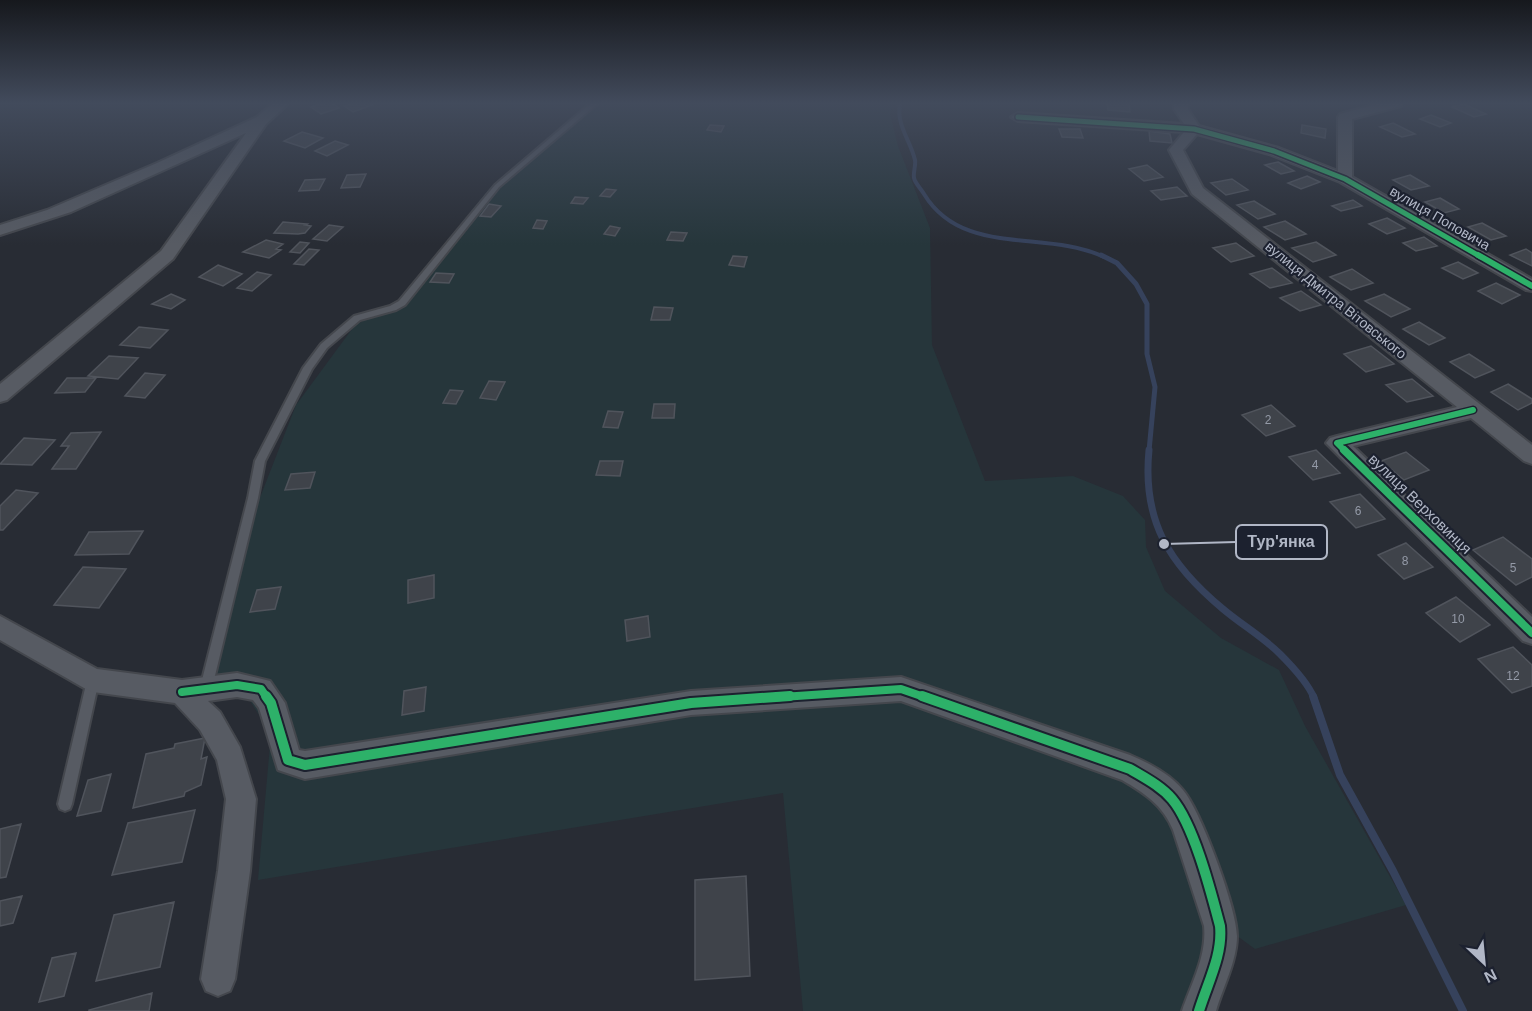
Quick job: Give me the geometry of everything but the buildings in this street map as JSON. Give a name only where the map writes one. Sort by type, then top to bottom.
[{"type":"street","points":[[0,230],[27,224],[60,211],[199,150]]},
{"type":"street","points":[[0,395],[167,255],[241,150]]},
{"type":"street","name":"вулиця Дмитра Вітовського","points":[[1176,150],[1197,191],[1532,456]]},
{"type":"street","name":"вулиця Поповича","points":[[1271,150],[1345,179],[1532,286]]},
{"type":"street","points":[[1345,150],[1345,179]]},
{"type":"street","name":"вулиця Верховинця","points":[[1473,410],[1337,443],[1532,633]]},
{"type":"street","points":[[0,627],[93,680],[194,690],[237,685],[261,689],[271,704],[288,760],[305,765],[692,703],[901,689],[1130,770],[1160,787],[1178,806],[1192,837],[1221,933],[1218,958],[1199,1011]]},
{"type":"street","points":[[194,690],[230,757],[241,799],[234,871],[218,979]]},
{"type":"lane","points":[[194,690],[253,498],[260,461],[308,368],[324,346],[357,318],[393,308],[402,303],[497,186],[539,150]]},
{"type":"lane","points":[[65,804],[93,680]]},
{"type":"shaded area","points":[[535,150],[900,150],[930,228],[932,345],[985,481],[1073,476],[1123,496],[1145,520],[1146,547],[1165,591],[1221,638],[1279,670],[1305,726],[1406,905],[1255,949],[1233,933],[1192,1011],[803,1011],[783,793],[258,880],[271,734],[247,696],[198,695],[240,549],[296,405],[355,325],[397,304],[489,189]]},
{"type":"waterway","points":[[912,150],[915,160],[915,180],[941,214],[960,227],[983,235],[1057,244],[1104,257]]},
{"type":"waterway","points":[[1101,255],[1117,263],[1136,284],[1147,304],[1147,354],[1155,387],[1149,451]]},
{"type":"waterway","points":[[1149,450],[1148,475],[1155,520],[1174,558],[1204,592],[1280,654],[1304,681],[1313,696]]},
{"type":"waterway","points":[[1313,696],[1340,775],[1393,871],[1463,1011]]},
{"type":"cycle path","points":[[1271,150],[1345,179],[1532,286]]},
{"type":"cycle path","points":[[1473,410],[1337,443],[1532,633]]},
{"type":"cycle path","points":[[182,692],[237,685],[261,689],[271,703],[288,760],[305,765],[691,703],[901,689],[1130,769],[1167,794],[1182,815],[1196,849],[1220,926],[1218,955],[1199,1011]]},
{"type":"place","name":"Тур'янка","points":[[1164,544]]}]
